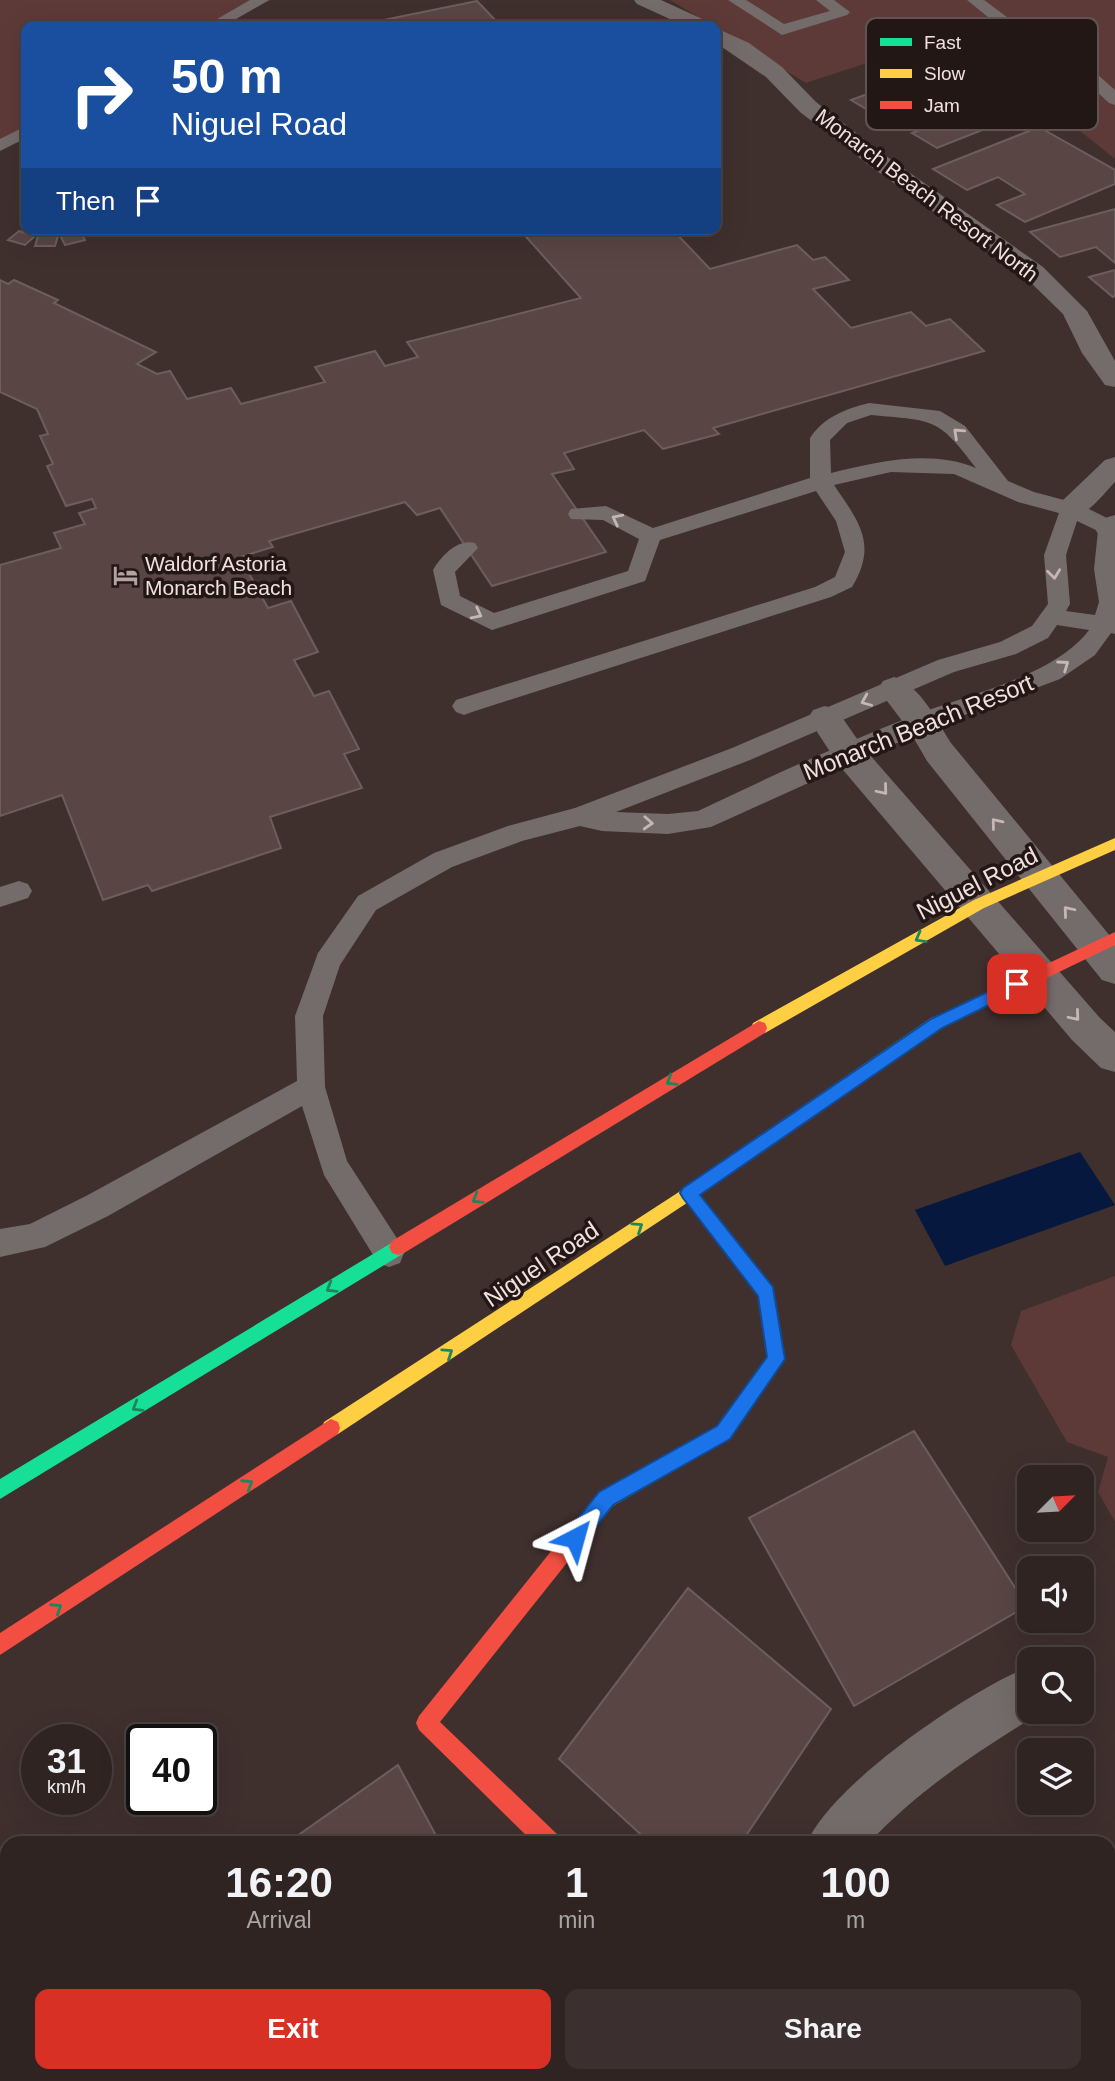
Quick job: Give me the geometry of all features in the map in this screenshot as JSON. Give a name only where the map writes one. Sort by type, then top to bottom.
[{"type":"main road","name":"Niguel Road","points":[[0,1490],[729,1045],[979,904],[1115,844]]},
{"type":"main road","name":"Niguel Road","points":[[0,1645],[689,1193],[937,1023],[1038,974],[1109,951]]},
{"type":"main road","points":[[543,1836],[426,1723],[606,1499],[724,1432],[776,1359],[766,1293],[689,1193]]},
{"type":"street","points":[[644,0],[691,21]]},
{"type":"street","name":"Monarch Beach Resort North","points":[[721,37],[774,72],[808,107],[878,161],[1034,272],[1074,311],[1096,353],[1115,379]]},
{"type":"street","points":[[1070,509],[1115,466]]},
{"type":"street","points":[[894,689],[921,722],[939,752],[1038,876],[1109,951]]},
{"type":"street","points":[[825,718],[850,755],[1086,1029],[1115,1056]]},
{"type":"street","points":[[840,1836],[869,1805],[939,1747],[1017,1697]]},
{"type":"lane","points":[[222,21],[261,0]]},
{"type":"lane","points":[[736,0],[782,30],[842,12],[824,0]]},
{"type":"lane","points":[[975,0],[999,18]]},
{"type":"lane","points":[[1098,80],[1115,100]]},
{"type":"lane","points":[[0,146],[21,134]]},
{"type":"lane","points":[[464,706],[823,592],[844,582],[856,552],[847,521],[821,482],[820,438],[840,419],[869,409],[933,415],[958,430],[1000,486]]},
{"type":"lane","points":[[579,514],[606,513],[651,536],[821,482],[891,465],[957,468],[1026,497],[1070,509],[1113,528],[1105,569],[1110,602],[1109,626],[1050,617],[1059,604],[1053,564],[1055,543],[1070,509]]},
{"type":"lane","points":[[467,548],[444,570],[449,600],[492,622],[637,576],[651,536]]},
{"type":"lane","name":"Monarch Beach Resort","points":[[389,1253],[334,1166],[311,1087],[309,1016],[328,961],[367,904],[443,860],[517,833],[580,816],[825,718],[946,666],[1008,648],[1040,632],[1050,617]]},
{"type":"lane","name":"Monarch Beach Resort","points":[[580,816],[602,821],[668,824],[702,820],[921,722],[1052,673],[1087,649],[1109,626]]},
{"type":"lane","points":[[0,1243],[34,1237],[97,1206],[311,1087]]},
{"type":"shaded area","points":[[0,0],[271,0],[230,21],[21,21],[21,139],[0,148]]},
{"type":"shaded area","points":[[670,0],[1115,0],[1115,159],[1079,130],[1098,130],[1098,18],[866,18],[866,63],[806,83],[721,31],[721,21],[704,21]]},
{"type":"shaded area","points":[[1115,1276],[1115,1522],[1098,1492],[1108,1457],[1067,1442],[1011,1345],[1021,1311]]},
{"type":"water","points":[[1080,1152],[1115,1205],[945,1266],[915,1210]]},
{"type":"building","points":[[477,1],[496,21],[379,21]]},
{"type":"building","points":[[866,95],[866,109],[851,100]]},
{"type":"building","points":[[920,130],[982,130],[937,148],[912,133]]},
{"type":"building","points":[[1031,130],[1044,130],[1115,170],[1115,184],[1025,222],[997,205],[1025,194],[998,177],[967,190],[933,169]]},
{"type":"building","points":[[1115,209],[1115,263],[1096,247],[1060,257],[1030,232]]},
{"type":"building","points":[[19,231],[21,235],[35,236],[25,245],[8,240]]},
{"type":"building","points":[[60,235],[82,235],[85,240],[65,245]]},
{"type":"building","name":"Waldorf Astoria Monarch Beach","points":[[524,235],[678,235],[710,269],[797,245],[813,260],[825,257],[849,280],[813,289],[851,328],[911,312],[926,326],[950,319],[984,351],[713,428],[719,434],[663,449],[644,430],[564,453],[574,469],[552,474],[606,552],[492,586],[440,508],[417,515],[405,502],[269,541],[273,547],[240,557],[268,608],[291,601],[318,652],[294,660],[314,696],[329,691],[359,749],[344,754],[362,788],[270,817],[281,848],[152,891],[148,885],[103,900],[62,795],[0,816],[0,565],[61,548],[54,533],[85,524],[79,513],[96,508],[92,499],[66,506],[47,466],[53,464],[40,436],[48,434],[37,409],[0,392],[0,280],[8,284],[14,280],[58,300],[54,303],[156,352],[137,364],[157,374],[170,371],[187,399],[231,388],[241,404],[325,382],[315,367],[375,351],[385,366],[418,357],[407,342],[581,298]]},
{"type":"building","points":[[38,236],[58,236],[55,246],[35,246]]},
{"type":"building","points":[[1115,270],[1115,296],[1113,297],[1089,277]]},
{"type":"building","points":[[914,1431],[1017,1591],[1017,1612],[854,1706],[749,1518]]},
{"type":"building","points":[[688,1588],[831,1709],[746,1836],[642,1836],[559,1759]]},
{"type":"building","points":[[398,1765],[436,1836],[297,1836]]},
{"type":"traffic: fast","points":[[699,1186],[937,1023],[969,1008]]},
{"type":"traffic: fast","points":[[563,1552],[606,1499],[724,1432],[776,1359],[766,1293],[689,1193]]},
{"type":"traffic: fast","points":[[0,1490],[398,1247]]},
{"type":"traffic: slow","points":[[759,1028],[979,904],[1115,844]]},
{"type":"traffic: slow","points":[[331,1428],[699,1186]]},
{"type":"traffic: jam","points":[[969,1008],[1115,938]]},
{"type":"traffic: jam","points":[[398,1247],[759,1028]]},
{"type":"traffic: jam","points":[[0,1645],[331,1428]]},
{"type":"traffic: jam","points":[[543,1836],[426,1723],[563,1552]]},
{"type":"place","name":"Waldorf Astoria Monarch Beach","points":[[125,575]]},
{"type":"route","points":[[575,1538],[606,1499],[724,1432],[776,1359],[766,1293],[689,1193],[937,1023],[1017,984]]}]
